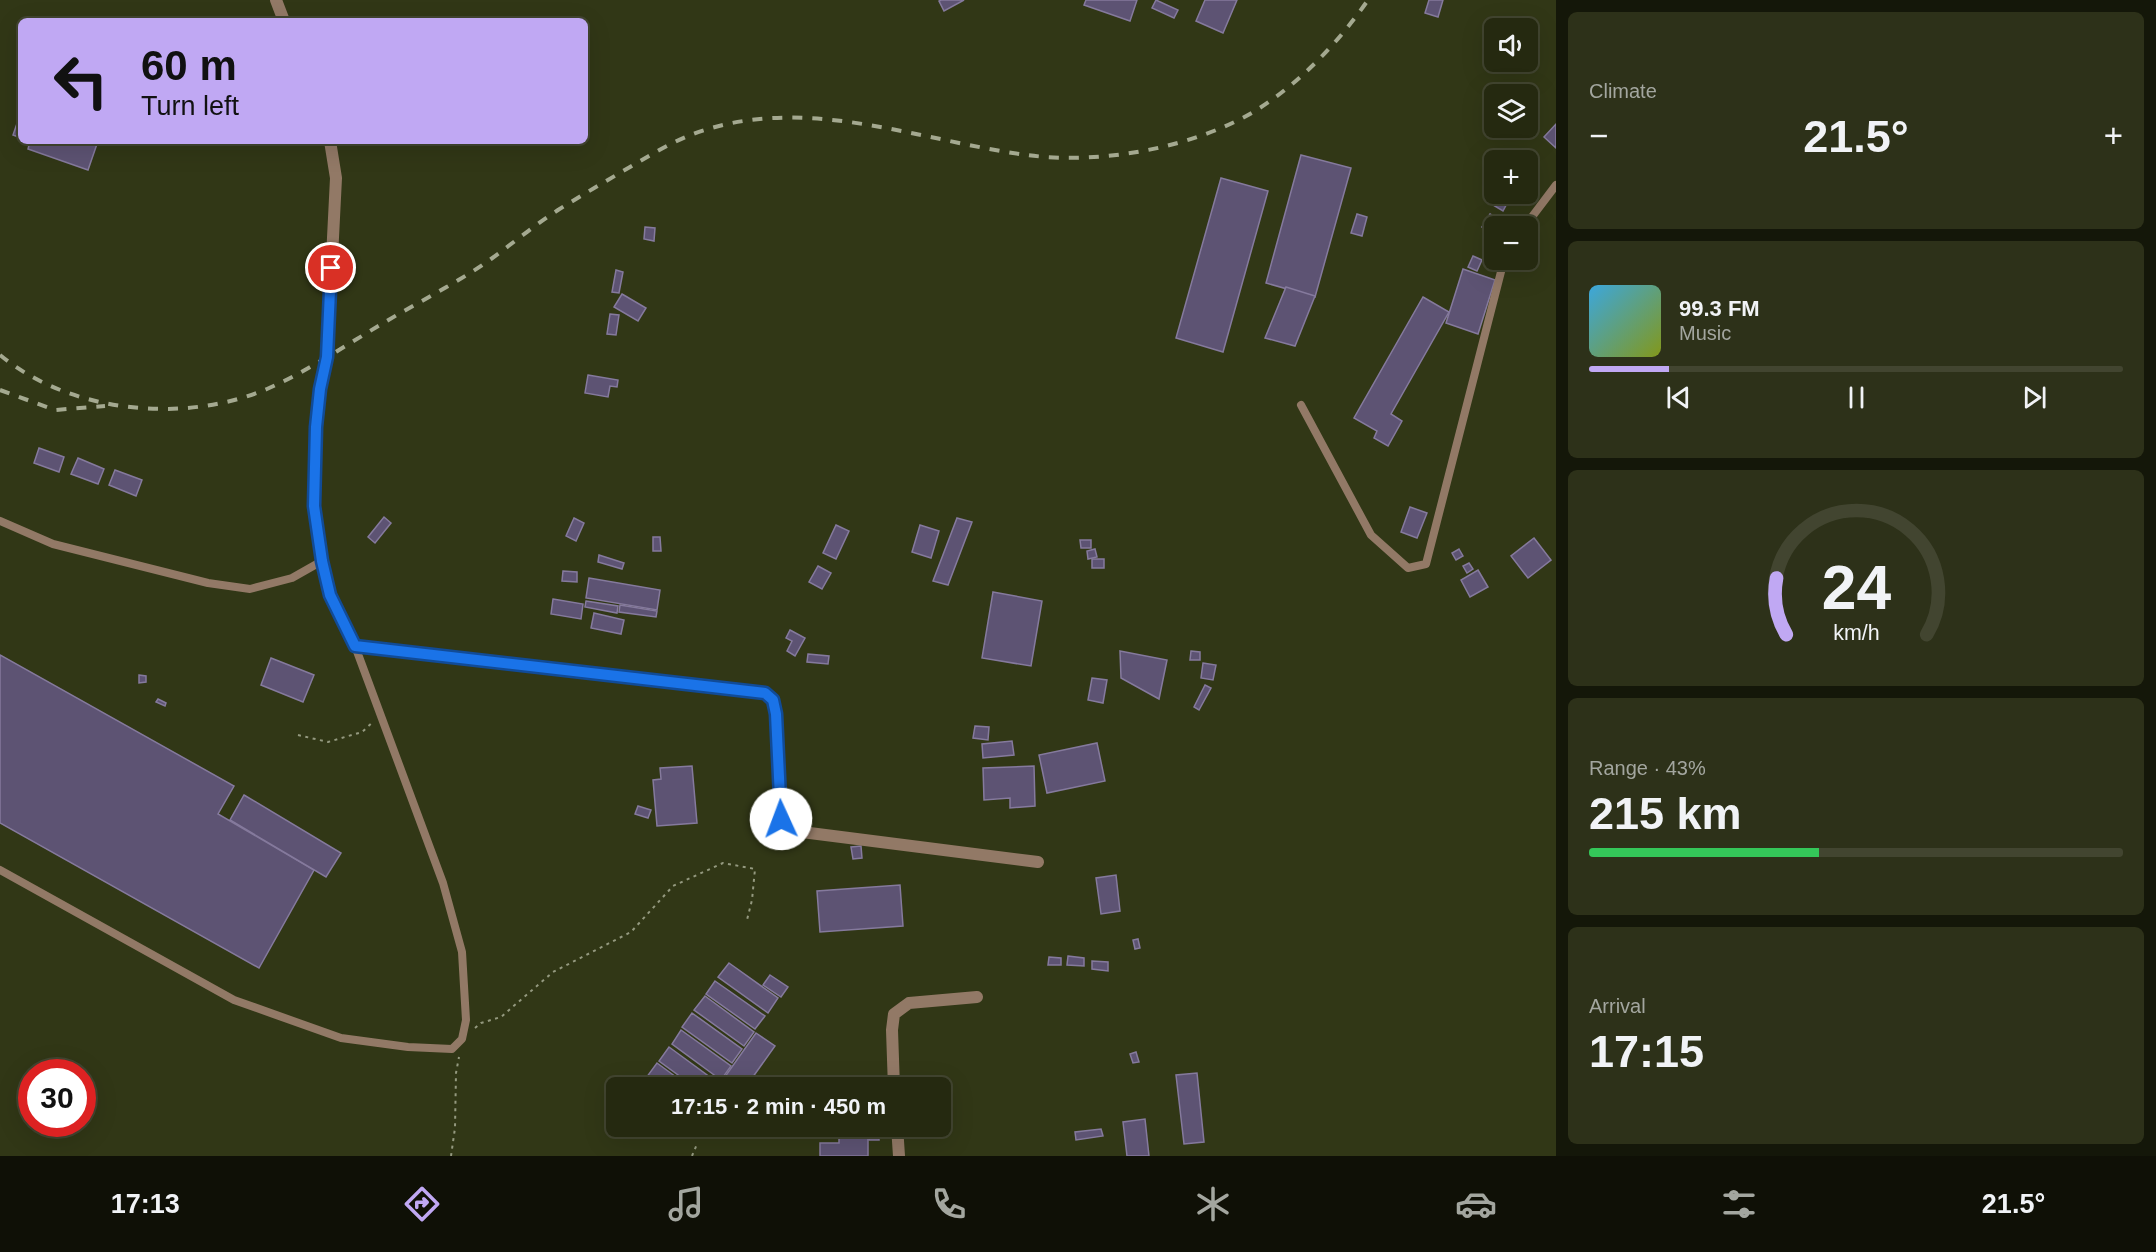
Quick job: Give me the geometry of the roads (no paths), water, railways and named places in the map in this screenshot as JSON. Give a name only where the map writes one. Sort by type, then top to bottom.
[{"type":"street","points":[[276,0],[283,18]]},
{"type":"street","points":[[330,144],[336,178],[327,357],[320,389],[316,427],[314,506],[322,561],[330,595],[355,646],[765,693],[773,700],[776,714],[781,819],[785,826],[794,831],[1038,862]]},
{"type":"street","points":[[894,1077],[892,1030],[894,1014],[909,1003],[977,997]]},
{"type":"street","points":[[898,1137],[899,1156]]},
{"type":"lane","points":[[1533,216],[1556,185]]},
{"type":"lane","points":[[1301,405],[1371,535],[1408,568],[1425,564],[1501,270]]},
{"type":"lane","points":[[0,521],[53,544],[208,583],[249,589],[292,578],[322,561]]},
{"type":"lane","points":[[0,870],[234,1000],[341,1038],[408,1047],[452,1049],[462,1039],[466,1020],[462,952],[442,883],[355,646]]},
{"type":"railway","points":[[0,355],[28,375],[60,390],[93,400],[129,407],[165,409],[200,407],[235,400],[267,389],[310,367],[478,268],[576,199],[657,151],[695,133],[745,121],[785,118],[826,119],[1027,155],[1084,158],[1145,151],[1203,135],[1230,124],[1272,100],[1303,75],[1331,47],[1368,0]]},
{"type":"railway","points":[[0,390],[55,410],[105,406]]}]
